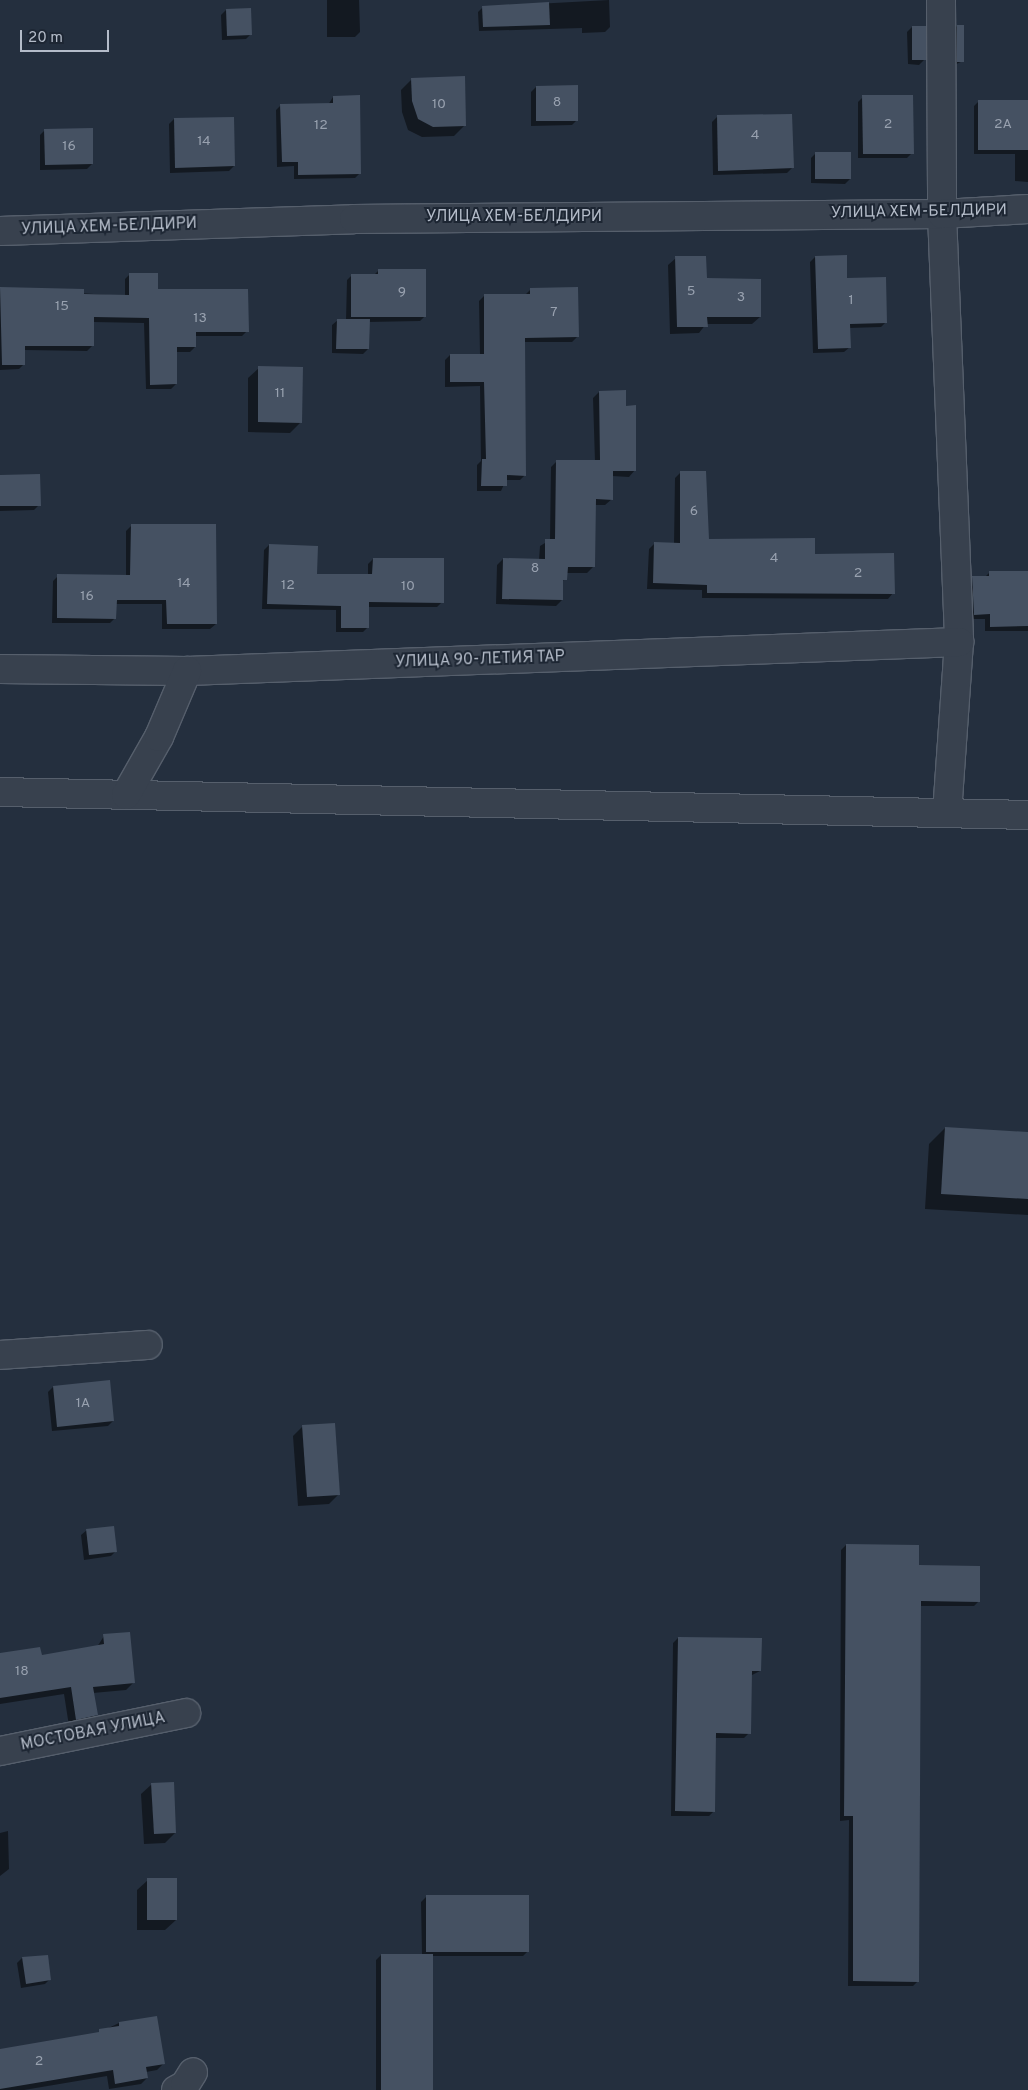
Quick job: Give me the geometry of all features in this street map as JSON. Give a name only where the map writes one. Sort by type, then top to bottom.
[{"type":"street","points":[[942,0],[942,214],[959,642],[947,813]]},
{"type":"street","name":"УЛИЦА ХЕМ-БЕЛДИРИ","points":[[0,230],[354,219],[942,214],[1028,209]]},
{"type":"street","name":"УЛИЦА 90-ЛЕТИЯ ТАР","points":[[0,669],[187,671],[959,642]]},
{"type":"street","points":[[126,795],[159,737],[187,671]]},
{"type":"street","points":[[0,792],[1028,815]]},
{"type":"street","points":[[0,1355],[148,1345]]},
{"type":"street","name":"МОСТОВАЯ УЛИЦА","points":[[0,1750],[186,1713]]},
{"type":"building","points":[[549,2],[550,25],[483,27],[482,6]]},
{"type":"building","points":[[251,8],[252,35],[227,36],[226,9]]},
{"type":"building","points":[[957,25],[964,25],[964,62],[957,62]]},
{"type":"building","points":[[912,26],[926,26],[926,60],[912,60]]},
{"type":"building","points":[[465,76],[466,126],[433,127],[418,119],[412,101],[411,78]]},
{"type":"building","points":[[578,85],[578,121],[536,121],[536,86]]},
{"type":"building","points":[[360,95],[361,174],[298,175],[298,162],[282,162],[280,104],[333,103],[333,96]]},
{"type":"building","points":[[862,95],[913,95],[914,154],[863,154]]},
{"type":"building","points":[[978,100],[1028,100],[1028,150],[978,150]]},
{"type":"building","points":[[792,114],[794,168],[718,171],[717,115]]},
{"type":"building","points":[[234,117],[235,166],[175,168],[174,118]]},
{"type":"building","points":[[93,128],[93,164],[45,165],[44,129]]},
{"type":"building","points":[[815,152],[851,152],[851,179],[815,179]]},
{"type":"building","points":[[847,255],[847,278],[886,277],[887,323],[850,324],[851,348],[818,349],[815,256]]},
{"type":"building","points":[[675,256],[706,256],[707,278],[761,279],[761,317],[707,317],[708,327],[677,327]]},
{"type":"building","points":[[378,269],[426,269],[426,317],[351,317],[351,274],[378,274]]},
{"type":"building","points":[[129,273],[158,273],[158,289],[248,289],[249,332],[196,332],[196,347],[177,347],[177,384],[150,385],[149,318],[94,317],[94,346],[25,346],[25,365],[2,365],[0,287],[84,289],[84,294],[129,295]]},
{"type":"building","points":[[578,287],[579,337],[525,338],[526,476],[507,475],[507,486],[481,486],[482,459],[486,459],[484,382],[450,382],[450,354],[484,354],[484,294],[530,294],[530,288]]},
{"type":"building","points":[[337,319],[370,319],[369,349],[336,349]]},
{"type":"building","points":[[258,366],[303,367],[302,423],[258,422]]},
{"type":"building","points":[[626,390],[626,406],[636,405],[636,471],[613,471],[613,500],[596,499],[595,567],[568,567],[567,580],[563,580],[563,600],[502,599],[503,558],[545,559],[545,539],[555,539],[556,460],[600,460],[599,391]]},
{"type":"building","points":[[680,471],[706,471],[709,539],[815,538],[815,554],[894,553],[895,594],[707,593],[707,585],[653,583],[654,542],[680,543]]},
{"type":"building","points":[[40,474],[41,506],[0,506],[0,475]]},
{"type":"building","points":[[131,524],[216,524],[217,624],[167,624],[166,600],[117,600],[116,619],[57,618],[57,574],[130,575]]},
{"type":"building","points":[[269,544],[318,546],[317,574],[372,574],[373,558],[444,558],[444,603],[369,602],[369,628],[341,628],[341,606],[267,604]]},
{"type":"building","points":[[989,571],[1028,571],[1028,626],[990,627],[990,614],[974,615],[972,576],[989,576]]},
{"type":"building","points":[[945,1127],[1028,1132],[1028,1199],[941,1194]]},
{"type":"building","points":[[110,1380],[114,1421],[57,1427],[53,1386]]},
{"type":"building","points":[[335,1423],[340,1495],[307,1497],[302,1425]]},
{"type":"building","points":[[114,1526],[117,1552],[89,1555],[86,1529]]},
{"type":"building","points":[[846,1544],[919,1545],[919,1565],[980,1566],[980,1602],[921,1601],[919,1982],[853,1981],[853,1816],[844,1816]]},
{"type":"building","points":[[130,1632],[135,1683],[93,1687],[98,1715],[76,1720],[71,1687],[0,1698],[0,1653],[40,1647],[42,1655],[104,1644],[103,1634]]},
{"type":"building","points":[[678,1637],[762,1638],[761,1671],[752,1671],[751,1734],[716,1733],[715,1812],[675,1811]]},
{"type":"building","points":[[174,1782],[176,1833],[154,1834],[151,1783]]},
{"type":"building","points":[[147,1878],[177,1878],[177,1920],[147,1920]]},
{"type":"building","points":[[426,1895],[529,1895],[529,1952],[426,1952]]},
{"type":"building","points":[[381,1954],[433,1954],[433,2090],[381,2090]]},
{"type":"building","points":[[48,1955],[51,1980],[26,1984],[22,1957]]},
{"type":"building","points":[[157,2016],[165,2064],[146,2067],[148,2078],[115,2084],[113,2070],[0,2089],[0,2049],[99,2032],[99,2029],[119,2026],[119,2022]]}]
